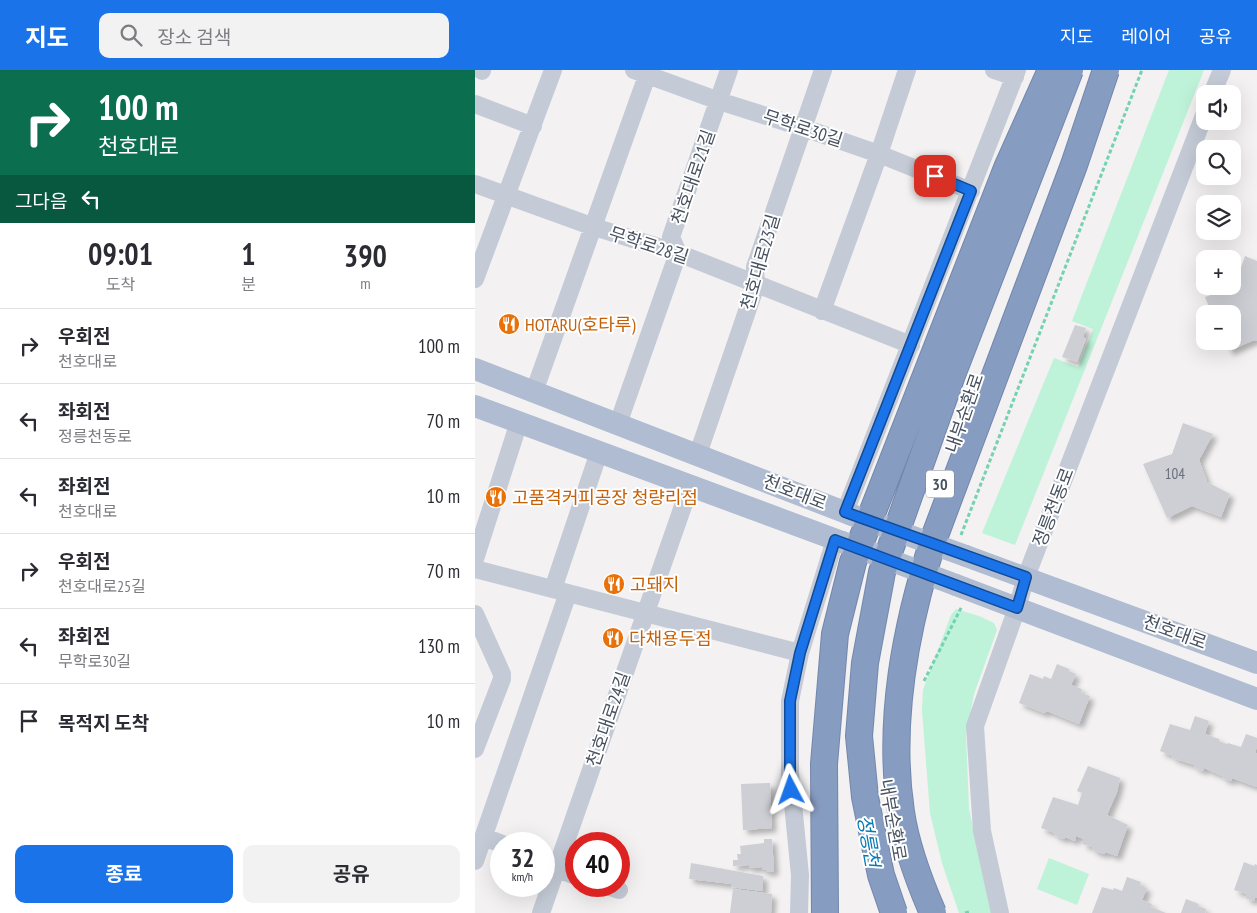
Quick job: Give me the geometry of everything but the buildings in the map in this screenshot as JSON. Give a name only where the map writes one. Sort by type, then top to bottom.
[{"type":"highway","points":[[825,913],[825,755],[835,634],[853,562],[1007,168],[1051,70]]},
{"type":"highway","name":"내부순환로","points":[[894,913],[881,875],[865,797],[859,736],[865,663],[882,572],[952,375],[1070,70]]},
{"type":"highway","name":"내부순환로","points":[[916,913],[905,883],[896,848],[885,784],[882,723],[883,694],[891,640],[897,613],[919,544],[975,380],[1053,186],[1094,70]]},
{"type":"highway","points":[[933,913],[919,880],[901,813],[896,753],[903,664],[923,573],[934,538],[1074,165],[1106,70]]},
{"type":"main road","name":"천호대로","points":[[475,369],[849,513],[964,546],[1026,577],[1257,663]]},
{"type":"main road","name":"천호대로","points":[[475,406],[963,587],[1257,699]]},
{"type":"street","points":[[475,279],[553,70]]},
{"type":"street","name":"천호대로21길","points":[[678,253],[671,237],[729,70]]},
{"type":"street","name":"천호대로23길","points":[[698,454],[756,285],[755,267],[823,70]]},
{"type":"street","points":[[822,311],[879,154],[907,70]]},
{"type":"street","points":[[849,513],[911,345],[1016,74],[994,70]]},
{"type":"street","points":[[1215,85],[1221,70]]},
{"type":"street","points":[[534,392],[594,227],[643,72]]},
{"type":"street","name":"무학로30길","points":[[643,72],[719,102],[804,128],[879,154],[971,191]]},
{"type":"street","points":[[475,104],[533,126]]},
{"type":"street","name":"정릉천동로","points":[[1000,913],[983,831],[975,726],[1017,608],[1026,577],[1198,130]]},
{"type":"street","name":"무학로28길","points":[[475,184],[594,227],[678,253],[911,345]]},
{"type":"street","points":[[618,424],[678,253]]},
{"type":"street","points":[[475,559],[519,422]]},
{"type":"street","points":[[475,861],[560,591],[599,452]]},
{"type":"street","name":"천호대로24길","points":[[555,851],[645,613],[690,486]]},
{"type":"street","points":[[799,913],[800,875],[790,773],[790,701],[800,653],[839,541]]},
{"type":"street","points":[[475,569],[800,653]]},
{"type":"street","points":[[475,614],[500,666],[502,679],[475,749]]},
{"type":"street","points":[[483,837],[490,840]]},
{"type":"street","name":"천호대로24길","points":[[541,913],[544,897]]},
{"type":"path","points":[[964,546],[1142,70]]},
{"type":"path","points":[[923,682],[963,587]]},
{"type":"green space","points":[[1169,70],[1204,70],[1198,85],[1196,85],[1196,90],[1015,545],[982,533],[1054,358],[1078,367],[1093,329],[1072,321]]},
{"type":"green space","points":[[956,609],[994,623],[997,630],[974,694],[966,735],[969,809],[992,913],[959,913],[942,863],[930,813],[922,711],[923,690],[951,615]]},
{"type":"green space","points":[[1049,858],[1089,874],[1077,905],[1037,889]]},
{"type":"pier","points":[[1038,70],[1124,70],[1081,196],[1064,190],[941,517],[959,524],[931,599],[917,594],[901,685],[923,913],[880,913],[875,901],[855,815],[848,739],[850,685],[857,631],[870,576],[845,567],[873,490],[894,499],[1015,171]]},
{"type":"place","name":"HOTARU(호타루)","points":[[509,324]]},
{"type":"place","name":"고품격커피공장 청량리점","points":[[496,497]]},
{"type":"place","name":"고돼지","points":[[614,584]]},
{"type":"place","name":"다채용두점","points":[[613,638]]},
{"type":"route","points":[[791,790],[790,701],[800,653],[835,540],[1017,608],[1026,577],[845,512],[971,191],[935,176]]},
{"type":"water label","name":"정릉천","points":[[869,841]]}]
